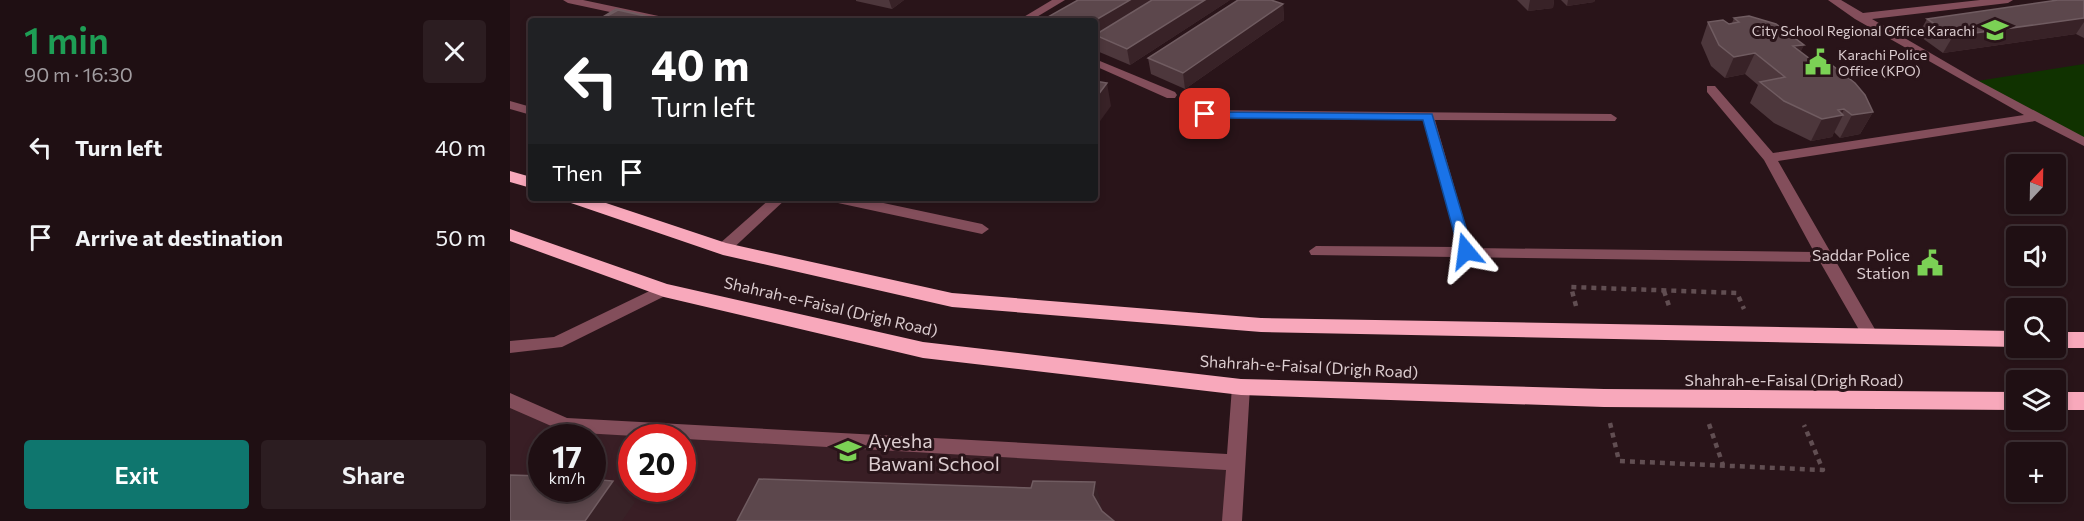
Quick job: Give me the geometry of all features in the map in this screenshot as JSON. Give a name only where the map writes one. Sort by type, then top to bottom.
[{"type":"highway","points":[[510,176],[528,182]]},
{"type":"highway","name":"Shahrah-e-Faisal (Drigh Road)","points":[[583,201],[723,249],[952,300],[1261,326],[1582,329],[1872,338],[2006,339]]},
{"type":"highway","name":"Shahrah-e-Faisal (Drigh Road)","points":[[510,235],[664,290],[923,350],[1241,387],[1604,398],[2006,401]]},
{"type":"highway","points":[[2066,340],[2084,340]]},
{"type":"highway","points":[[2066,401],[2084,401]]},
{"type":"street","points":[[568,0],[654,18]]},
{"type":"street","points":[[1027,18],[1060,0]]},
{"type":"street","points":[[1833,0],[1859,17],[2084,142]]},
{"type":"street","points":[[1859,17],[2008,0]]},
{"type":"street","points":[[1098,63],[1171,96]]},
{"type":"street","points":[[1711,89],[1770,158],[1824,257],[1872,338]]},
{"type":"street","points":[[510,105],[528,110]]},
{"type":"street","points":[[1205,114],[1611,118]]},
{"type":"street","points":[[1428,116],[1466,251]]},
{"type":"street","points":[[1770,158],[2038,117]]},
{"type":"street","points":[[723,249],[777,201]]},
{"type":"street","points":[[852,201],[982,229]]},
{"type":"street","points":[[1316,250],[1824,257]]},
{"type":"street","points":[[510,347],[556,343],[664,290]]},
{"type":"street","points":[[1233,521],[1241,387]]},
{"type":"street","points":[[510,400],[565,425],[1237,463]]},
{"type":"path","points":[[1571,287],[1737,293]]},
{"type":"path","points":[[1604,398],[1619,461],[1823,470],[1793,400]]},
{"type":"shaded area","name":"Ayesha Bawani School","points":[[510,400],[563,424],[528,424],[528,502],[606,502],[606,427],[618,428],[618,502],[696,502],[696,432],[1237,463],[1232,521],[510,521]]},
{"type":"green space","points":[[2084,64],[2084,142],[1971,82]]},
{"type":"building","points":[[1078,0],[1130,0],[1098,19],[1046,18]]},
{"type":"building","points":[[1152,0],[1205,0],[1127,49],[1098,36],[1098,33]]},
{"type":"building","points":[[1238,0],[1271,0],[1283,4],[1183,73],[1148,58]]},
{"type":"building","points":[[2058,0],[2084,0],[2084,18],[1953,36],[1927,19]]},
{"type":"building","points":[[616,9],[655,18],[618,10],[601,18]]},
{"type":"building","points":[[618,10],[654,18],[603,18]]},
{"type":"building","points":[[1749,16],[1776,24],[1804,45],[1793,46],[1822,68],[1833,66],[1855,83],[1865,95],[1873,112],[1852,115],[1844,109],[1838,110],[1843,115],[1822,119],[1784,101],[1760,82],[1785,77],[1755,53],[1734,57],[1719,45],[1708,22],[1723,20],[1729,24],[1739,22],[1734,18]]},
{"type":"building","points":[[1098,82],[1107,83],[1098,95]]},
{"type":"building","points":[[510,475],[528,476],[528,502],[598,502],[585,521],[510,521]]},
{"type":"building","points":[[759,479],[1031,488],[1033,481],[1095,482],[1093,495],[1102,511],[1114,521],[737,521]]},
{"type":"building","points":[[606,480],[613,481],[606,491]]},
{"type":"place","name":"City School Regional Office Karachi","points":[[1995,30]]},
{"type":"place","name":"Karachi Police Office (KPO)","points":[[1818,62]]},
{"type":"place","name":"Saddar Police Station","points":[[1930,263]]},
{"type":"place","name":"Ayesha Bawani School","points":[[848,451]]},
{"type":"route","points":[[1205,114],[1428,116],[1466,251]]}]
